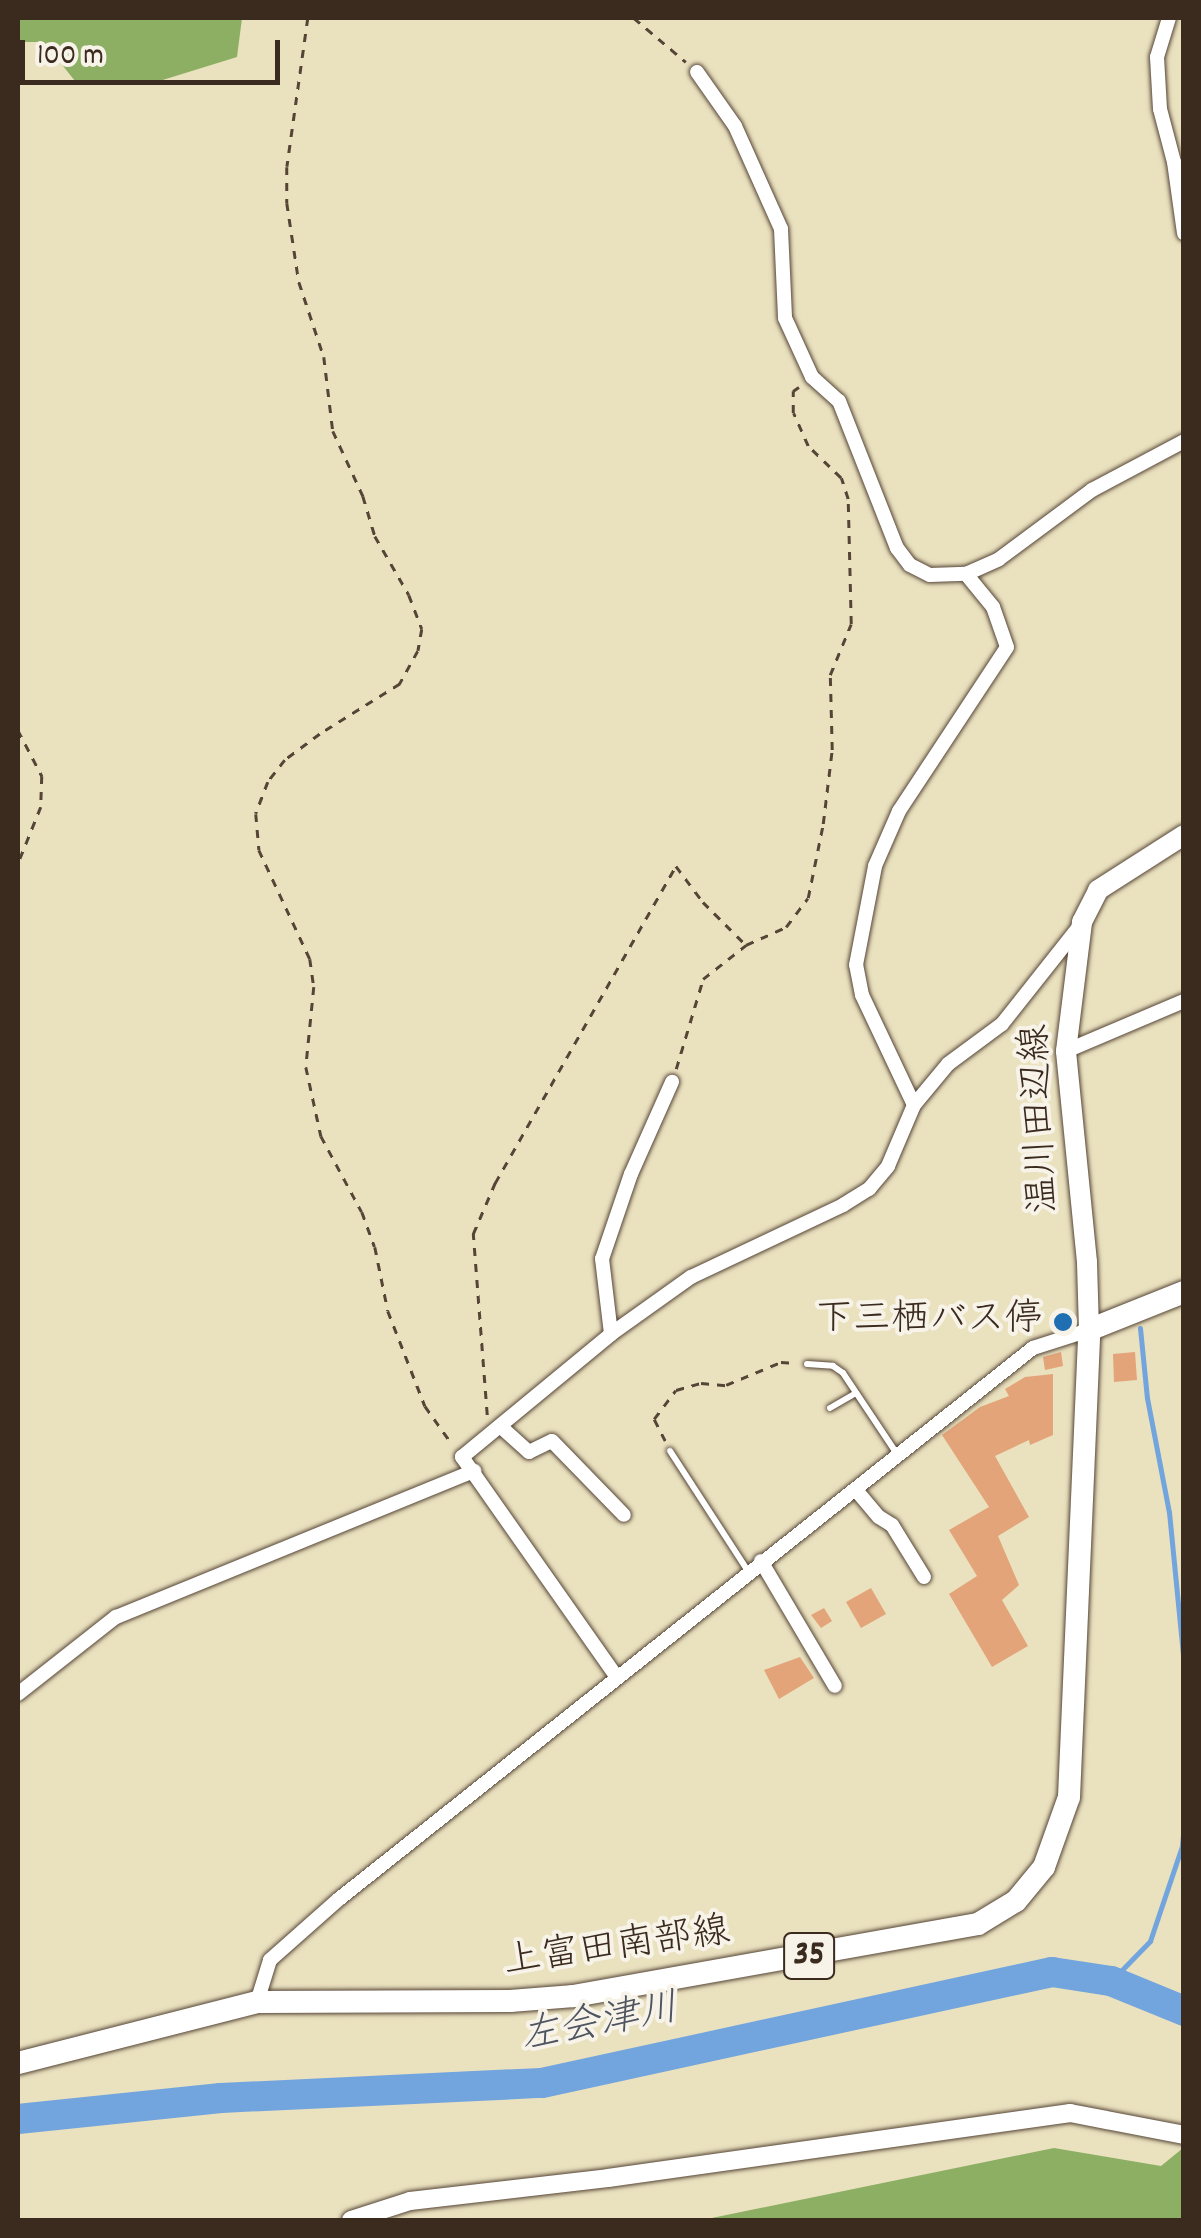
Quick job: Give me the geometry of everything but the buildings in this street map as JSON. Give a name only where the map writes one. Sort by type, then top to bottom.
[{"type":"main road","name":"温川田辺線","points":[[1089,1330],[1087,1262],[1066,1051],[1082,922],[1098,890],[1184,835]]},
{"type":"main road","points":[[1089,1330],[1184,1292]]},
{"type":"main road","name":"上富田南部線","points":[[18,2063],[257,2002],[299,1998],[510,2001],[574,1996],[978,1924],[1016,1900],[1044,1867],[1060,1834],[1069,1797],[1089,1330]]},
{"type":"street","points":[[1169,18],[1157,57],[1160,109],[1174,162],[1184,233]]},
{"type":"street","points":[[697,72],[735,126],[781,229],[785,318],[812,377],[840,400],[897,548],[910,565],[930,575],[966,574],[999,559],[1092,490],[1184,441]]},
{"type":"street","points":[[914,1105],[862,994],[856,965],[875,866],[899,811],[1007,648],[993,606],[966,574]]},
{"type":"street","points":[[616,1676],[462,1457],[611,1334],[691,1277],[843,1206],[869,1188],[888,1166],[914,1105],[948,1064],[1002,1024],[1082,922]]},
{"type":"street","points":[[1066,1051],[1184,1001]]},
{"type":"street","points":[[611,1334],[602,1259],[632,1174],[672,1082]]},
{"type":"street","points":[[257,2002],[270,1960],[616,1676],[900,1458],[1032,1348],[1089,1330]]},
{"type":"street","points":[[494,1430],[530,1452],[552,1442],[624,1514]]},
{"type":"street","points":[[18,1694],[116,1617],[474,1471]]},
{"type":"street","points":[[856,1490],[879,1517],[892,1525],[924,1577]]},
{"type":"street","points":[[761,1561],[834,1686]]},
{"type":"street","points":[[352,2220],[410,2201],[608,2178],[1070,2113],[1184,2135]]},
{"type":"lane","points":[[807,1364],[833,1366],[900,1458]]},
{"type":"lane","points":[[830,1408],[856,1393]]},
{"type":"lane","points":[[670,1451],[748,1572]]},
{"type":"path","points":[[308,18],[287,167],[287,203],[299,282],[324,357],[334,432],[363,496],[375,536],[409,595],[422,628],[418,652],[400,684],[285,760],[268,782],[256,814],[260,850],[310,959],[314,987],[306,1067],[321,1136],[362,1212],[388,1311],[426,1406],[462,1457]]},
{"type":"path","points":[[634,18],[697,72]]},
{"type":"path","points":[[672,1082],[703,979],[746,944],[786,927],[808,898],[832,750],[830,675],[851,624],[848,499],[840,478],[808,446],[793,412],[793,391],[812,377]]},
{"type":"path","points":[[18,730],[42,776],[40,807],[18,864]]},
{"type":"path","points":[[494,1430],[473,1234],[494,1183],[676,866],[703,902],[746,944]]},
{"type":"path","points":[[670,1451],[654,1419],[676,1390],[701,1384],[726,1385],[781,1362],[807,1364]]},
{"type":"green space","points":[[18,18],[242,18],[237,57],[153,83],[75,81],[44,42],[18,42]]},
{"type":"green space","points":[[1054,2148],[1161,2166],[1183,2148],[1183,2220],[702,2220]]},
{"type":"waterway","points":[[1140,1328],[1147,1398],[1169,1512],[1184,1666]]},
{"type":"waterway","points":[[1111,1981],[1150,1941],[1182,1846],[1184,1822]]},
{"type":"waterway","name":"左会津川","points":[[18,2119],[221,2098],[542,2083],[1052,1972],[1111,1981],[1184,2011]]},
{"type":"place","name":"下三栖バス停","points":[[1063,1322]]}]
